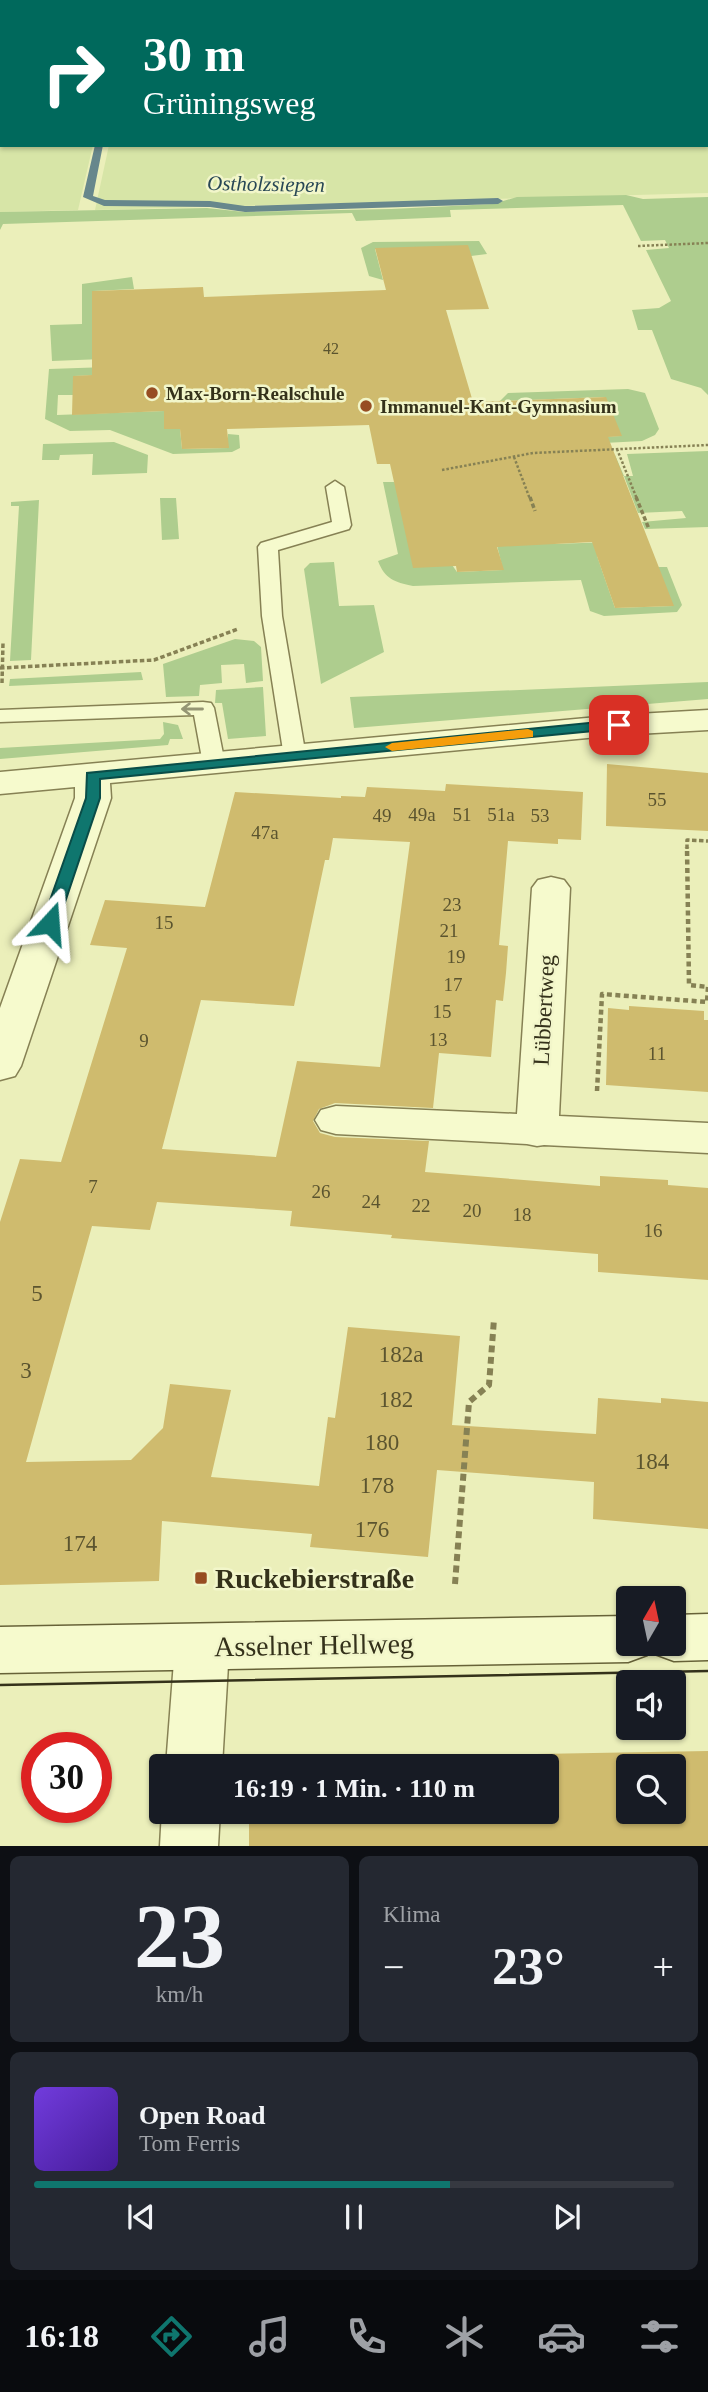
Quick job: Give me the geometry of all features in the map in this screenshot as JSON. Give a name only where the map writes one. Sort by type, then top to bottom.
[{"type":"street","points":[[0,783],[619,725],[708,720]]},
{"type":"street","points":[[0,1066],[93,798],[92,776]]},
{"type":"street","name":"Lübbertweg","points":[[537,1132],[551,888]]},
{"type":"street","points":[[336,1120],[537,1132],[708,1138]]},
{"type":"street","points":[[686,1638],[708,1637]]},
{"type":"street","name":"Asselner Hellweg","points":[[0,1650],[616,1639]]},
{"type":"street","points":[[195,1754],[202,1648]]},
{"type":"street","points":[[189,1846],[190,1824]]},
{"type":"lane","points":[[295,757],[272,616],[268,547],[342,524],[335,486]]},
{"type":"lane","points":[[0,716],[203,708],[214,764]]},
{"type":"path","points":[[638,246],[708,243]]},
{"type":"path","points":[[442,470],[514,457],[708,445]]},
{"type":"path","points":[[617,449],[649,529]]},
{"type":"path","points":[[514,457],[535,511]]},
{"type":"path","points":[[0,667],[154,660],[272,616]]},
{"type":"path","points":[[595,1134],[602,994],[707,1002],[708,987],[689,985],[687,840],[708,841]]},
{"type":"path","points":[[455,1584],[469,1402],[489,1385],[494,1319]]},
{"type":"green space","points":[[0,147],[93,147],[78,210],[0,212]]},
{"type":"green space","points":[[109,147],[708,147],[708,193],[95,210]]},
{"type":"green space","points":[[626,195],[643,199],[708,197],[708,395],[701,388],[671,379],[652,330],[638,330],[632,310],[659,308],[671,301],[646,250],[669,248],[665,240],[641,241],[623,205],[450,210],[451,217],[356,221],[352,213],[3,224],[0,230],[0,212],[207,208],[244,212],[391,209],[493,204],[517,197]]},
{"type":"green space","points":[[479,241],[487,254],[471,256],[375,249],[383,280],[369,276],[361,248],[373,242]]},
{"type":"green space","points":[[132,277],[134,289],[93,291],[92,324],[179,356],[52,361],[50,325],[82,324],[82,284]]},
{"type":"green space","points":[[166,365],[183,372],[74,376],[73,395],[58,395],[57,415],[164,411],[165,429],[180,429],[182,449],[228,448],[228,434],[239,435],[240,448],[232,452],[173,454],[110,430],[70,431],[45,419],[49,369]]},
{"type":"green space","points":[[628,389],[645,393],[659,429],[655,435],[642,441],[528,447],[484,442],[621,436],[605,397],[500,401],[508,393]]},
{"type":"green space","points":[[114,442],[148,455],[147,473],[92,475],[93,454],[60,455],[59,460],[42,460],[43,444]]},
{"type":"green space","points":[[708,451],[708,527],[645,529],[642,522],[686,518],[682,511],[638,513],[624,476],[633,476],[627,454]]},
{"type":"green space","points":[[615,455],[624,476],[570,478]]},
{"type":"green space","points":[[383,482],[394,482],[457,572],[503,570],[496,541],[553,539],[555,544],[609,542],[597,556],[615,608],[673,606],[658,567],[667,567],[682,605],[677,612],[604,616],[590,611],[581,580],[413,586],[395,581],[387,576],[378,561],[398,554]]},
{"type":"green space","points":[[160,498],[176,498],[179,539],[162,540]]},
{"type":"green space","points":[[39,500],[31,660],[10,661],[19,506],[11,506],[11,502]]},
{"type":"green space","points":[[334,562],[339,606],[374,605],[384,652],[321,684],[304,569],[310,563]]},
{"type":"green space","points":[[235,639],[254,641],[261,647],[263,681],[246,683],[244,664],[221,665],[222,683],[200,685],[199,696],[166,697],[163,664]]},
{"type":"green space","points":[[141,672],[143,680],[9,686],[10,679]]},
{"type":"green space","points":[[708,682],[708,699],[354,728],[350,697]]},
{"type":"green space","points":[[263,687],[266,736],[228,739],[222,703],[215,703],[216,690]]},
{"type":"green space","points":[[163,722],[178,725],[183,739],[170,739],[168,745],[0,759],[0,748],[160,739],[164,734]]},
{"type":"building","points":[[468,245],[489,309],[446,310],[473,402],[606,397],[622,436],[608,437],[674,606],[615,608],[592,542],[497,547],[504,570],[457,572],[456,566],[413,568],[390,464],[377,464],[369,425],[227,429],[229,448],[182,449],[180,429],[164,429],[164,411],[72,415],[73,376],[92,375],[92,291],[203,287],[204,297],[386,290],[375,248]]},
{"type":"building","points":[[607,764],[708,773],[708,831],[606,826]]},
{"type":"building","points":[[446,784],[583,792],[581,840],[558,839],[558,844],[508,841],[499,945],[508,946],[506,973],[503,1001],[496,1000],[491,1057],[439,1053],[433,1108],[335,1103],[319,1109],[313,1121],[320,1133],[335,1137],[429,1141],[425,1172],[600,1186],[600,1176],[668,1180],[668,1185],[708,1188],[708,1280],[598,1272],[598,1254],[391,1238],[392,1235],[290,1226],[292,1211],[157,1202],[150,1230],[92,1226],[26,1462],[131,1460],[163,1428],[170,1384],[231,1390],[211,1477],[319,1486],[328,1417],[335,1418],[348,1327],[460,1336],[452,1425],[596,1434],[598,1398],[661,1403],[661,1398],[708,1402],[708,1529],[593,1519],[594,1482],[437,1470],[428,1557],[310,1547],[312,1534],[162,1521],[159,1581],[0,1585],[0,1222],[20,1159],[61,1162],[127,948],[90,945],[105,900],[205,907],[235,792],[341,798],[365,797],[367,787],[445,791]],"holes":[[[333,838],[410,842],[380,1067],[297,1061],[276,1157],[162,1149],[201,1000],[294,1006],[325,860],[329,860]]]},
{"type":"building","points":[[629,1006],[704,1011],[704,1020],[708,1020],[708,1092],[606,1085],[608,1008],[629,1010]]},
{"type":"building","points":[[708,1751],[708,1846],[249,1846],[249,1824],[559,1824],[559,1754],[536,1754]]},
{"type":"waterway","name":"Ostholzsiepen","points":[[99,147],[88,197],[104,203],[210,204],[245,209],[498,201]]},
{"type":"tram line","points":[[0,1685],[708,1671]]},
{"type":"slow traffic","points":[[392,747],[528,734]]},
{"type":"place","name":"Max-Born-Realschule","points":[[152,393]]},
{"type":"place","name":"Immanuel-Kant-Gymnasium","points":[[366,406]]},
{"type":"place","name":"Ruckebierstraße","points":[[201,1578]]},
{"type":"route","points":[[50,923],[93,798],[92,776],[619,725]]}]
